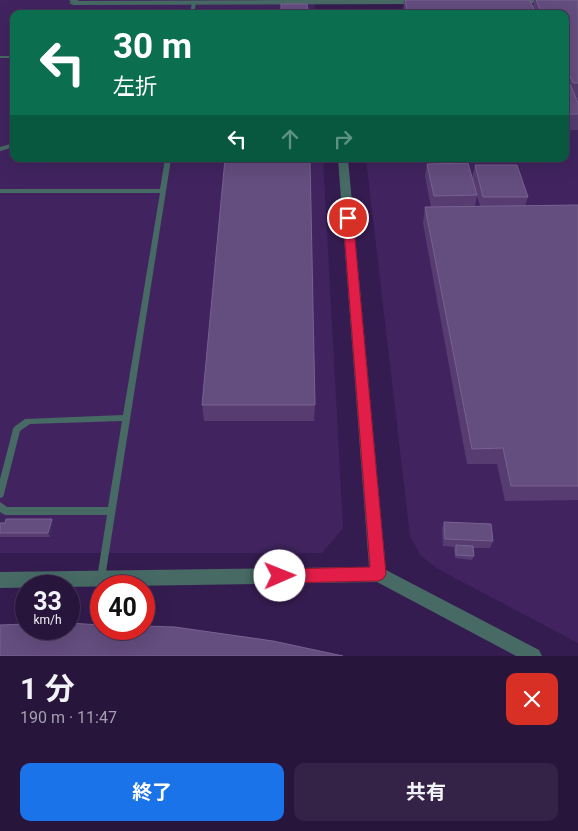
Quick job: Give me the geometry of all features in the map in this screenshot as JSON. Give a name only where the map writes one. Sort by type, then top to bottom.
[{"type":"street","points":[[74,1],[194,3],[433,2]]},
{"type":"street","points":[[501,2],[578,1]]},
{"type":"street","points":[[343,162],[378,574]]},
{"type":"street","points":[[155,579],[378,574],[533,656]]},
{"type":"street","points":[[0,580],[90,580]]},
{"type":"lane","points":[[193,10],[194,3]]},
{"type":"lane","points":[[102,575],[168,162]]},
{"type":"lane","points":[[0,191],[163,191]]},
{"type":"lane","points":[[0,494],[17,429],[28,421],[126,418]]},
{"type":"lane","points":[[0,506],[4,511],[112,511]]},
{"type":"shaded area","points":[[0,0],[314,0],[315,10],[10,10],[10,162],[323,162],[343,528],[322,553],[0,553]]},
{"type":"shaded area","points":[[578,9],[578,643],[438,569],[420,555],[410,536],[366,162],[569,162],[569,10],[359,10]]},
{"type":"building","points":[[405,0],[530,0],[534,10],[407,10]]},
{"type":"building","points":[[536,0],[578,0],[578,83],[573,83],[569,74],[569,10],[540,10]]},
{"type":"building","points":[[281,4],[307,4],[308,10],[281,10]]},
{"type":"building","points":[[569,84],[578,103],[578,114],[569,114]]},
{"type":"building","points":[[225,162],[310,162],[315,405],[202,405]]},
{"type":"building","points":[[468,163],[477,195],[434,196],[427,164]]},
{"type":"building","points":[[475,165],[517,165],[528,197],[483,197]]},
{"type":"building","points":[[578,205],[578,486],[511,486],[503,448],[472,449],[425,207]]},
{"type":"building","points":[[6,519],[52,519],[48,533],[0,533],[0,523],[5,523]]},
{"type":"building","points":[[444,522],[491,524],[493,541],[445,539]]},
{"type":"building","points":[[456,545],[473,546],[474,556],[456,555]]},
{"type":"building","points":[[15,624],[15,640],[80,640],[80,624],[90,624],[90,640],[155,640],[155,626],[175,627],[273,641],[343,656],[0,656],[0,625]]},
{"type":"route","points":[[280,576],[378,574],[348,218]]}]
